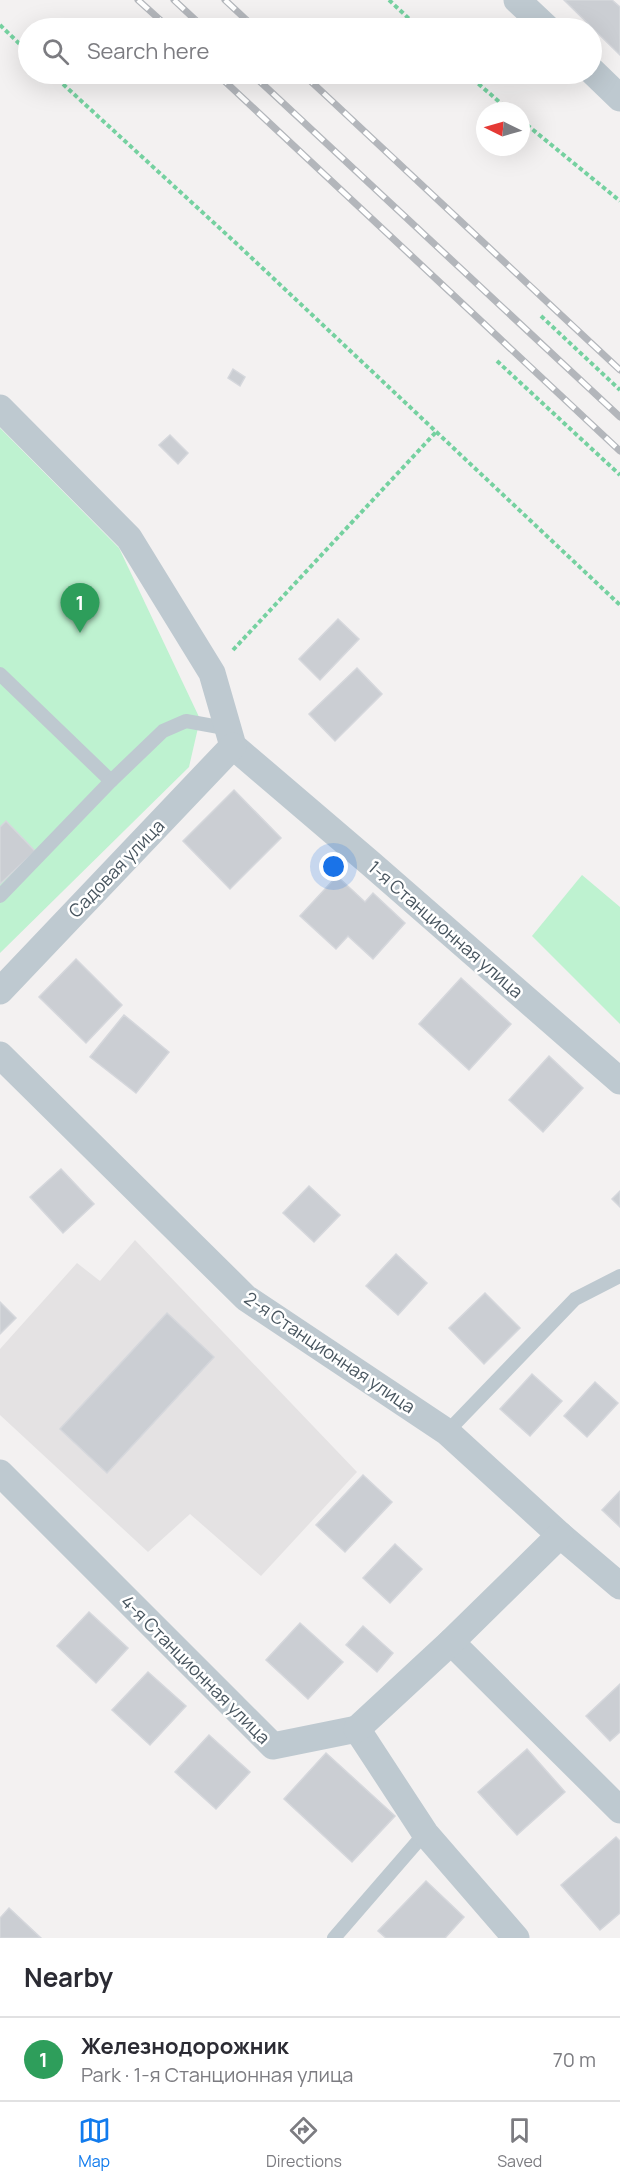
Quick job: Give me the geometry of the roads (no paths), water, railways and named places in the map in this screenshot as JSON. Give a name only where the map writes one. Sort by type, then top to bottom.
[{"type":"street","points":[[517,0],[536,18]]},
{"type":"street","points":[[602,81],[620,98]]},
{"type":"street","points":[[0,408],[129,538],[212,673],[231,738]]},
{"type":"street","name":"Садовая улица","points":[[0,991],[231,738]]},
{"type":"street","name":"1-я Станционная улица","points":[[231,738],[620,1081]]},
{"type":"street","name":"2-я Станционная улица","points":[[0,1055],[246,1298],[447,1432],[560,1535],[620,1586]]},
{"type":"street","name":"4-я Станционная улица","points":[[0,1473],[273,1746],[357,1729]]},
{"type":"street","points":[[516,1938],[424,1833],[357,1729],[451,1642],[560,1535]]},
{"type":"street","points":[[451,1642],[620,1810]]},
{"type":"lane","points":[[0,674],[111,781]]},
{"type":"lane","points":[[0,896],[111,781],[163,731],[186,720],[231,738]]},
{"type":"lane","points":[[447,1432],[575,1299],[620,1276]]},
{"type":"lane","points":[[334,1938],[424,1833]]},
{"type":"railway","points":[[138,0],[158,18]]},
{"type":"railway","points":[[174,0],[193,18]]},
{"type":"railway","points":[[225,0],[244,18]]},
{"type":"railway","points":[[228,84],[620,451]]},
{"type":"railway","points":[[263,84],[620,417]]},
{"type":"railway","points":[[314,84],[620,370]]},
{"type":"place","name":"Железнодорожник","points":[[80,633]]}]
